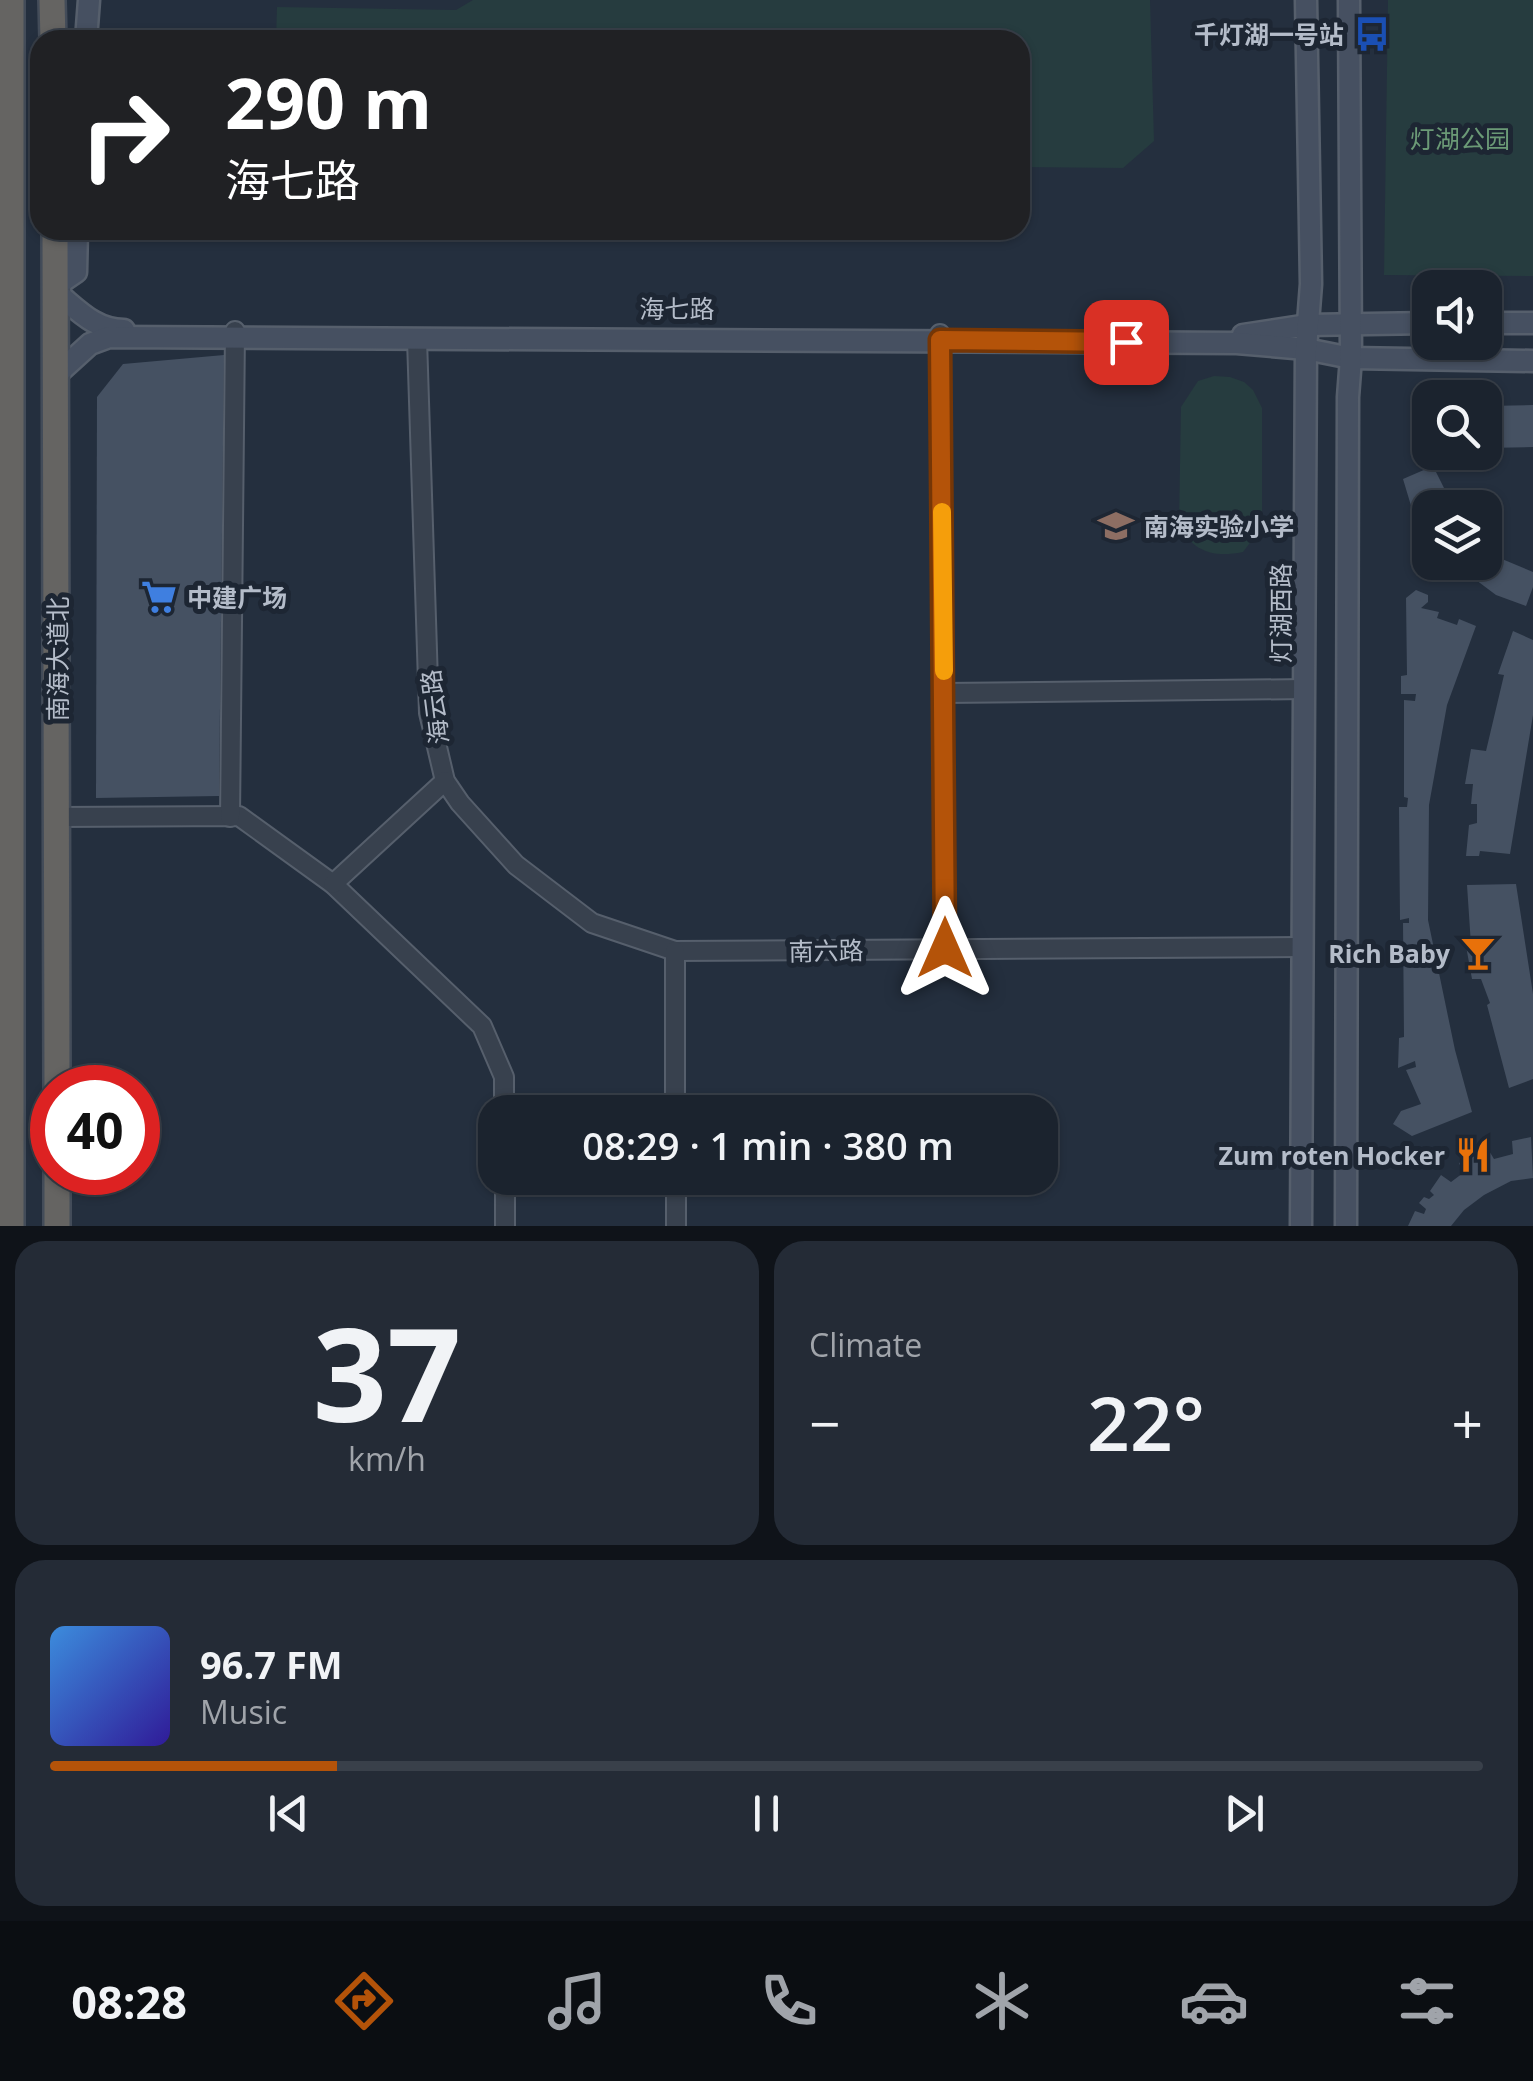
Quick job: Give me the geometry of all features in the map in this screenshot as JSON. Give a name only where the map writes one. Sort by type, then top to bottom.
[{"type":"highway","name":"南海大道北","points":[[9,0],[6,331],[11,1226]]},
{"type":"highway","points":[[52,0],[53,30]]},
{"type":"highway","name":"南海大道北","points":[[55,240],[57,1065]]},
{"type":"highway","points":[[56,1195],[56,1226]]},
{"type":"main road","points":[[87,30],[89,0]]},
{"type":"main road","name":"灯湖西路","points":[[1301,1226],[1300,947],[1310,272],[1306,0]]},
{"type":"main road","points":[[1346,1226],[1349,0]]},
{"type":"main road","points":[[57,289],[76,272],[77,240]]},
{"type":"main road","name":"海七路","points":[[57,289],[92,322],[111,330],[417,339],[1240,336],[1308,325],[1412,323]]},
{"type":"main road","points":[[1502,323],[1533,324]]},
{"type":"main road","name":"海七路","points":[[57,374],[90,344],[109,337],[234,334],[940,337],[1248,344],[1351,358],[1533,361]]},
{"type":"street","points":[[230,816],[234,334]]},
{"type":"street","points":[[940,337],[945,948]]},
{"type":"street","name":"海云路","points":[[417,339],[429,713],[446,781],[460,804],[516,865],[592,923],[674,951]]},
{"type":"street","points":[[944,694],[1305,688]]},
{"type":"street","points":[[333,884],[446,781]]},
{"type":"street","points":[[57,817],[239,816],[333,884],[482,1026],[504,1077],[504,1095]]},
{"type":"street","name":"南六路","points":[[674,951],[1300,947]]},
{"type":"street","points":[[674,951],[676,1095]]},
{"type":"street","points":[[504,1195],[505,1226]]},
{"type":"street","points":[[676,1195],[676,1226]]},
{"type":"green space","points":[[473,0],[1150,0],[1154,141],[1123,168],[1030,167],[1030,30],[276,30],[277,7],[456,10]]},
{"type":"green space","name":"灯湖公园","points":[[1388,0],[1533,0],[1533,276],[1502,276],[1502,270],[1412,270],[1412,275],[1384,275]]},
{"type":"green space","points":[[1214,376],[1244,382],[1262,408],[1262,527],[1243,552],[1232,554],[1197,547],[1179,524],[1181,407],[1198,381]]},
{"type":"building","name":"中建广场","points":[[224,355],[219,796],[96,798],[97,397],[123,364]]},
{"type":"building","points":[[1533,405],[1533,447],[1502,448],[1502,406]]},
{"type":"building","points":[[1424,470],[1435,470],[1445,490],[1412,490],[1412,509],[1403,479]]},
{"type":"building","points":[[1502,559],[1533,572],[1533,587],[1526,606],[1496,595],[1476,580],[1502,580]]},
{"type":"building","points":[[1416,590],[1428,595],[1428,602],[1421,608],[1439,612],[1437,618],[1457,625],[1459,619],[1476,626],[1447,705],[1429,805],[1428,920],[1472,1112],[1412,1136],[1393,1124],[1401,1111],[1421,1104],[1406,1070],[1416,1067],[1415,1061],[1398,1068],[1399,1038],[1404,1037],[1403,923],[1409,923],[1409,918],[1400,920],[1399,807],[1407,807],[1408,798],[1404,797],[1404,700],[1415,701],[1416,694],[1401,694],[1401,676],[1407,675],[1406,598]]},
{"type":"building","points":[[1513,631],[1533,640],[1533,715],[1510,854],[1480,851],[1479,856],[1466,856],[1469,825],[1477,823],[1477,804],[1471,804],[1473,784],[1465,784],[1471,749],[1486,751],[1504,675],[1498,674]]},
{"type":"building","points":[[1516,884],[1533,994],[1533,1079],[1509,1088],[1487,1005],[1490,1003],[1481,979],[1472,979],[1466,946],[1471,945],[1467,885]]},
{"type":"building","points":[[1531,1137],[1533,1178],[1511,1181],[1484,1195],[1451,1226],[1408,1226],[1415,1211],[1424,1214],[1426,1209],[1419,1203],[1434,1195],[1430,1191],[1441,1175],[1451,1182],[1463,1173],[1459,1163],[1488,1149],[1494,1159],[1513,1154],[1512,1141]]},
{"type":"slow traffic","points":[[942,512],[944,671]]},
{"type":"place","name":"千灯湖一号站","points":[[1372,34]]},
{"type":"place","name":"南海实验小学","points":[[1116,526]]},
{"type":"place","name":"中建广场","points":[[159,597]]},
{"type":"place","name":"Rich Baby","points":[[1478,953]]},
{"type":"place","name":"Zum roten Hocker","points":[[1473,1155]]},
{"type":"route","points":[[945,948],[940,340],[1126,342]]}]
